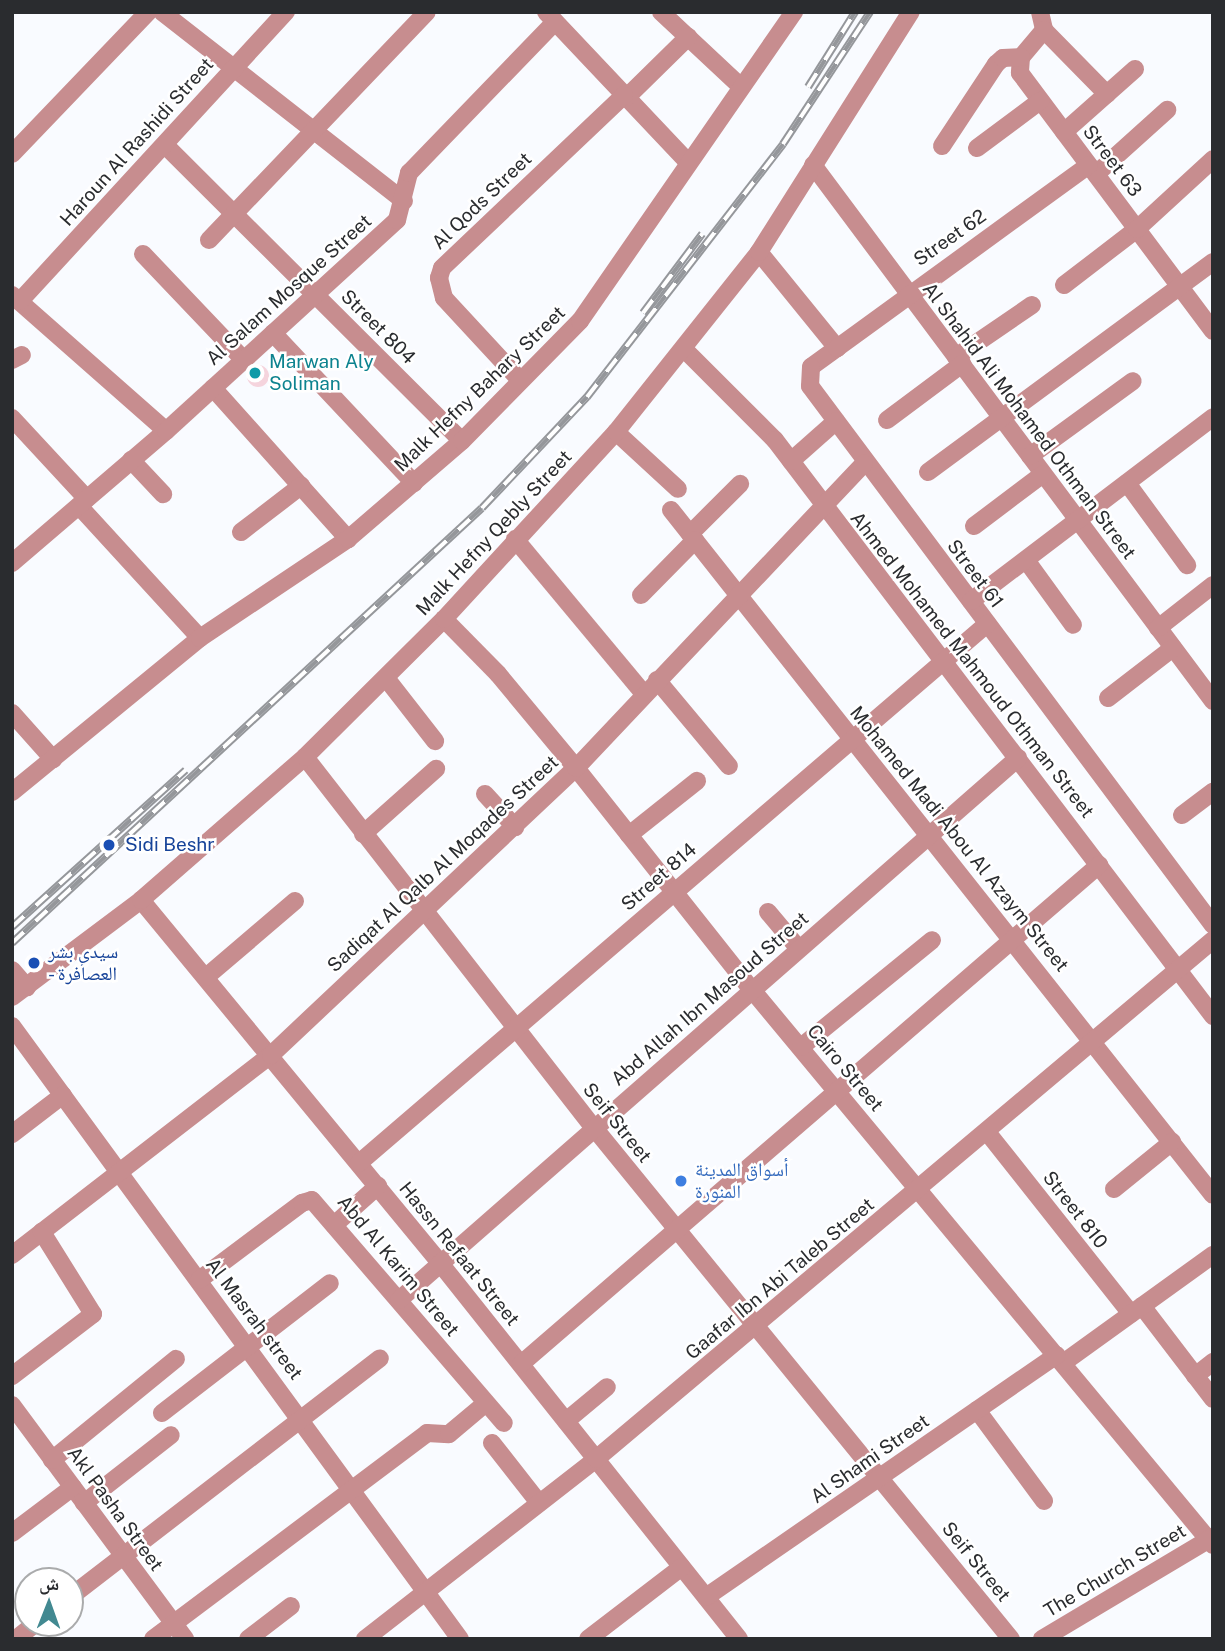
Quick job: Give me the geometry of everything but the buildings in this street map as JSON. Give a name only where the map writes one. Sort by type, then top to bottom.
[{"type":"street","points":[[12,154],[148,12]]},
{"type":"street","points":[[162,12],[404,201]]},
{"type":"street","name":"Haroun Al Rashidi Street","points":[[16,298],[165,145],[286,12]]},
{"type":"street","points":[[209,240],[427,12]]},
{"type":"street","points":[[661,12],[740,86]]},
{"type":"street","name":"Malk Hefny Bahary Street","points":[[12,792],[200,638],[348,539],[461,441],[580,321],[687,161],[794,12]]},
{"type":"street","name":"Malk Hefny Qebly Street","points":[[20,992],[141,900],[305,757],[444,619],[616,432],[685,350],[759,252],[911,12]]},
{"type":"street","points":[[552,16],[687,161]]},
{"type":"street","name":"Al Salam Mosque Street","points":[[12,563],[166,431],[397,220],[404,201],[402,190],[410,173],[552,16]]},
{"type":"street","points":[[943,146],[996,64],[1012,55],[1021,57],[1042,21],[1108,94]]},
{"type":"street","points":[[626,96],[688,37]]},
{"type":"street","name":"Street 63","points":[[1021,57],[1020,73],[1213,331]]},
{"type":"street","points":[[1064,132],[1135,69]]},
{"type":"street","name":"Al Qods Street","points":[[520,380],[444,298],[440,289],[442,268],[626,96]]},
{"type":"street","points":[[977,148],[1040,100]]},
{"type":"street","name":"Street 62","points":[[837,348],[908,293],[1093,169],[1167,110]]},
{"type":"street","name":"Street 804","points":[[165,145],[461,441]]},
{"type":"street","points":[[1064,285],[1137,229],[1213,159]]},
{"type":"street","name":"Al Shahid Ali Mohamed Othman Street","points":[[813,165],[1212,697]]},
{"type":"street","points":[[759,252],[837,348]]},
{"type":"street","points":[[143,254],[244,360]]},
{"type":"street","points":[[928,472],[1213,262]]},
{"type":"street","points":[[16,298],[166,431]]},
{"type":"street","points":[[887,420],[1032,305]]},
{"type":"street","points":[[273,333],[414,483]]},
{"type":"street","name":"Street 61","points":[[837,348],[811,367],[808,380],[864,463],[971,601],[1213,925]]},
{"type":"street","name":"Ahmed Mohamed Mahmoud Othman Street","points":[[685,350],[751,412],[791,461],[822,506],[1018,758],[1213,1016]]},
{"type":"street","points":[[1030,456],[1133,381]]},
{"type":"street","points":[[213,388],[348,539]]},
{"type":"street","points":[[971,601],[1213,417]]},
{"type":"street","points":[[12,418],[200,638]]},
{"type":"street","points":[[791,461],[836,421]]},
{"type":"street","points":[[616,432],[678,489]]},
{"type":"street","points":[[131,460],[163,494]]},
{"type":"street","name":"Sadiqat Al Qalb Al Moqades Street","points":[[12,1255],[271,1055],[576,768],[738,592],[864,463]]},
{"type":"street","points":[[974,526],[1043,474]]},
{"type":"street","points":[[1127,483],[1187,565]]},
{"type":"street","points":[[641,594],[740,484]]},
{"type":"street","points":[[241,532],[301,486]]},
{"type":"street","name":"Mohamed Madi Abou Al Azaym Street","points":[[671,510],[1213,1195]]},
{"type":"street","points":[[515,540],[644,694]]},
{"type":"street","points":[[1026,560],[1073,625]]},
{"type":"street","points":[[1158,628],[1213,585]]},
{"type":"street","name":"Cairo Street","points":[[444,619],[498,674],[752,990],[1211,1541]]},
{"type":"street","name":"Street 814","points":[[359,1163],[987,624]]},
{"type":"street","points":[[1108,698],[1173,648]]},
{"type":"street","points":[[386,678],[435,741]]},
{"type":"street","points":[[657,680],[729,766]]},
{"type":"street","points":[[12,713],[53,759]]},
{"type":"street","name":"Seif Street","points":[[305,757],[594,1129],[1011,1639]]},
{"type":"street","name":"Abd Allah Ibn Masoud Street","points":[[399,1300],[1018,758]]},
{"type":"street","points":[[363,834],[436,769]]},
{"type":"street","points":[[629,835],[697,780]]},
{"type":"street","points":[[1182,815],[1213,792]]},
{"type":"street","points":[[485,794],[515,827]]},
{"type":"street","points":[[521,1364],[1099,865]]},
{"type":"street","name":"Hassn Refaat Street","points":[[141,900],[440,1263],[706,1597],[732,1636]]},
{"type":"street","points":[[206,977],[295,901]]},
{"type":"street","points":[[768,912],[799,949]]},
{"type":"street","points":[[802,1047],[932,940]]},
{"type":"street","name":"Gaafar Ibn Abi Taleb Street","points":[[374,1636],[425,1592],[596,1459],[920,1190],[1213,940]]},
{"type":"street","points":[[12,970],[20,992]]},
{"type":"street","name":"Al Masrah street","points":[[12,1026],[460,1639]]},
{"type":"street","points":[[12,1134],[63,1095]]},
{"type":"street","name":"Street 810","points":[[987,1132],[1213,1399]]},
{"type":"street","points":[[1114,1189],[1172,1142]]},
{"type":"street","points":[[1198,1176],[1213,1164]]},
{"type":"street","points":[[334,1225],[378,1186]]},
{"type":"street","name":"Abd Al Karim Street","points":[[199,1280],[307,1200],[316,1203],[504,1423]]},
{"type":"street","points":[[12,1376],[93,1314],[42,1232]]},
{"type":"street","name":"Al Shami Street","points":[[706,1597],[977,1410],[1136,1310],[1213,1255]]},
{"type":"street","points":[[162,1413],[330,1283]]},
{"type":"street","points":[[84,1586],[380,1358]]},
{"type":"street","points":[[52,1460],[176,1359]]},
{"type":"street","points":[[1195,1376],[1213,1362]]},
{"type":"street","points":[[566,1421],[607,1387]]},
{"type":"street","points":[[153,1639],[427,1433],[449,1434],[486,1403]]},
{"type":"street","name":"Akl Pasha Street","points":[[12,1405],[185,1639]]},
{"type":"street","points":[[977,1410],[1044,1501]]},
{"type":"street","points":[[84,1503],[171,1435]]},
{"type":"street","points":[[492,1443],[539,1503]]},
{"type":"street","points":[[12,1533],[73,1487]]},
{"type":"street","name":"The Church Street","points":[[1042,1639],[1211,1541]]},
{"type":"street","points":[[589,1639],[682,1567]]},
{"type":"street","points":[[248,1639],[290,1606]]},
{"type":"railway","points":[[808,87],[855,12]]},
{"type":"railway","points":[[12,943],[482,508],[587,397],[783,144],[870,12]]},
{"type":"railway","points":[[643,313],[702,234]]},
{"type":"railway","points":[[12,927],[186,770]]},
{"type":"place","name":"Marwan Aly Soliman","points":[[255,373]]},
{"type":"place","name":"Sidi Beshr","points":[[109,845]]},
{"type":"place","name":"سيدي بشر - العصافرة","points":[[34,963]]},
{"type":"place","name":"أسواق المدينة المنورة","points":[[681,1181]]}]
